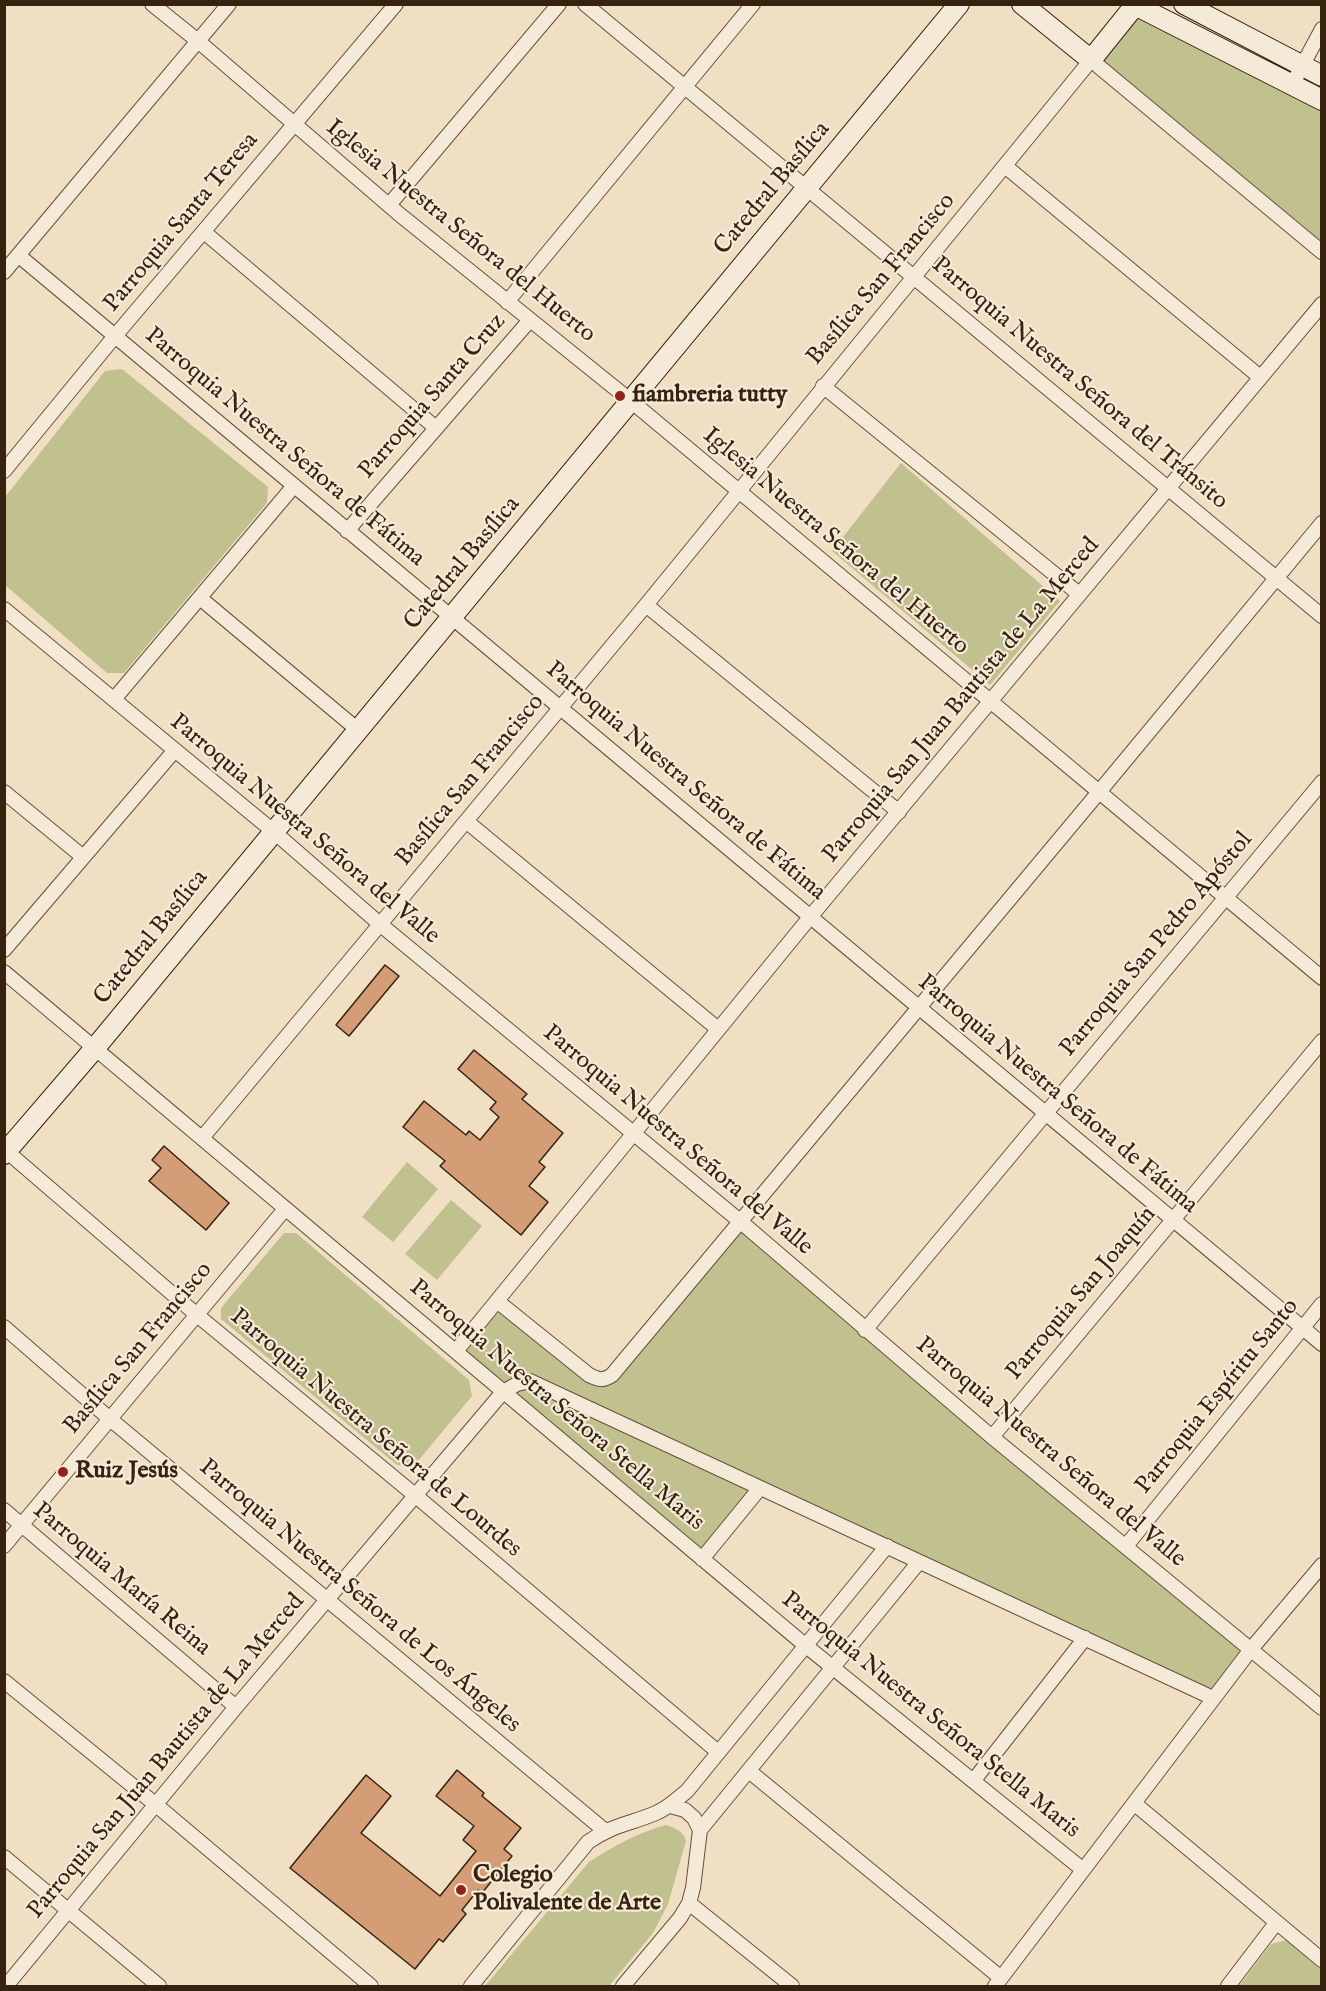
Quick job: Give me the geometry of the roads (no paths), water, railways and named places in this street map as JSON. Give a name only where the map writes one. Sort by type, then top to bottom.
[{"type":"main road","name":"Catedral Basílica","points":[[5,1151],[95,1047],[959,4]]},
{"type":"main road","points":[[1022,4],[1091,60],[1135,5],[1322,100]]},
{"type":"main road","points":[[1184,4],[1322,76]]},
{"type":"street","name":"Iglesia Nuestra Señora del Huerto","points":[[152,4],[389,205],[631,401],[1322,978]]},
{"type":"street","points":[[4,272],[230,4]]},
{"type":"street","name":"Parroquia Santa Teresa","points":[[4,471],[396,4]]},
{"type":"street","points":[[389,205],[559,4]]},
{"type":"street","name":"Parroquia Nuestra Señora del Tránsito","points":[[585,4],[1322,616]]},
{"type":"street","points":[[507,302],[753,4]]},
{"type":"street","points":[[1292,85],[1322,29]]},
{"type":"street","points":[[1091,60],[1322,252]]},
{"type":"street","name":"Basílica San Francisco","points":[[202,1138],[646,605],[1091,60]]},
{"type":"street","points":[[1005,166],[1260,376]]},
{"type":"street","points":[[204,232],[436,428]]},
{"type":"street","name":"Parroquia Nuestra Señora de Fátima","points":[[18,255],[1322,1344]]},
{"type":"street","name":"Parroquia San Juan Bautista de La Merced","points":[[456,1351],[811,916],[1322,304]]},
{"type":"street","name":"Parroquia Santa Cruz","points":[[348,531],[530,320]]},
{"type":"street","points":[[823,386],[1079,594]]},
{"type":"street","points":[[115,699],[293,487]]},
{"type":"street","points":[[497,1301],[590,1376],[599,1380],[606,1379],[741,1222],[1322,523]]},
{"type":"street","points":[[200,598],[358,730]]},
{"type":"street","points":[[646,605],[899,812]]},
{"type":"street","name":"Parroquia Nuestra Señora del Valle","points":[[4,609],[273,831],[381,925],[741,1222],[992,1437],[1252,1648],[1322,1708]]},
{"type":"street","points":[[4,950],[82,856],[175,750]]},
{"type":"street","name":"Parroquia San Pedro Apóstol","points":[[865,1330],[1322,782]]},
{"type":"street","points":[[4,792],[82,856]]},
{"type":"street","points":[[466,821],[718,1029]]},
{"type":"street","name":"Parroquia Nuestra Señora Stella Maris","points":[[4,972],[702,1559],[1082,1869]]},
{"type":"street","name":"Parroquia San Joaquín","points":[[992,1437],[1322,1041]]},
{"type":"street","name":"Parroquia Nuestra Señora de Lourdes","points":[[5,1151],[718,1752]]},
{"type":"street","name":"Basílica San Francisco","points":[[4,1546],[285,1209]]},
{"type":"street","name":"Parroquia Espíritu Santo","points":[[1126,1546],[1322,1304]]},
{"type":"street","name":"Parroquia Nuestra Señora de Los Ángeles","points":[[4,1327],[110,1419],[604,1830]]},
{"type":"street","points":[[503,1392],[516,1384],[530,1381],[1213,1698]]},
{"type":"street","name":"Parroquia San Juan Bautista de La Merced","points":[[6,1986],[236,1707],[503,1392]]},
{"type":"street","points":[[702,1559],[760,1488]]},
{"type":"street","name":"Parroquia María Reina","points":[[4,1510],[236,1707]]},
{"type":"street","points":[[471,1986],[588,1842],[604,1830],[657,1813],[670,1806],[687,1791],[886,1546]]},
{"type":"street","points":[[623,1986],[680,1918],[689,1903],[700,1830],[919,1562]]},
{"type":"street","points":[[749,1771],[998,1982],[1213,1698],[1322,1564]]},
{"type":"street","points":[[974,1780],[1085,1638]]},
{"type":"street","points":[[4,1681],[155,1804],[371,1986]]},
{"type":"street","points":[[1135,1804],[1322,1960]]},
{"type":"street","points":[[670,1806],[685,1810],[694,1818],[700,1830]]},
{"type":"street","points":[[4,1857],[159,1986]]},
{"type":"street","points":[[689,1903],[792,1986]]},
{"type":"street","points":[[1228,1986],[1276,1923]]},
{"type":"place","name":"fiambreria tutty","points":[[620,396]]},
{"type":"place","name":"Ruiz Jesús","points":[[63,1472]]},
{"type":"place","name":"Colegio Polivalente de Arte","points":[[461,1890]]}]
